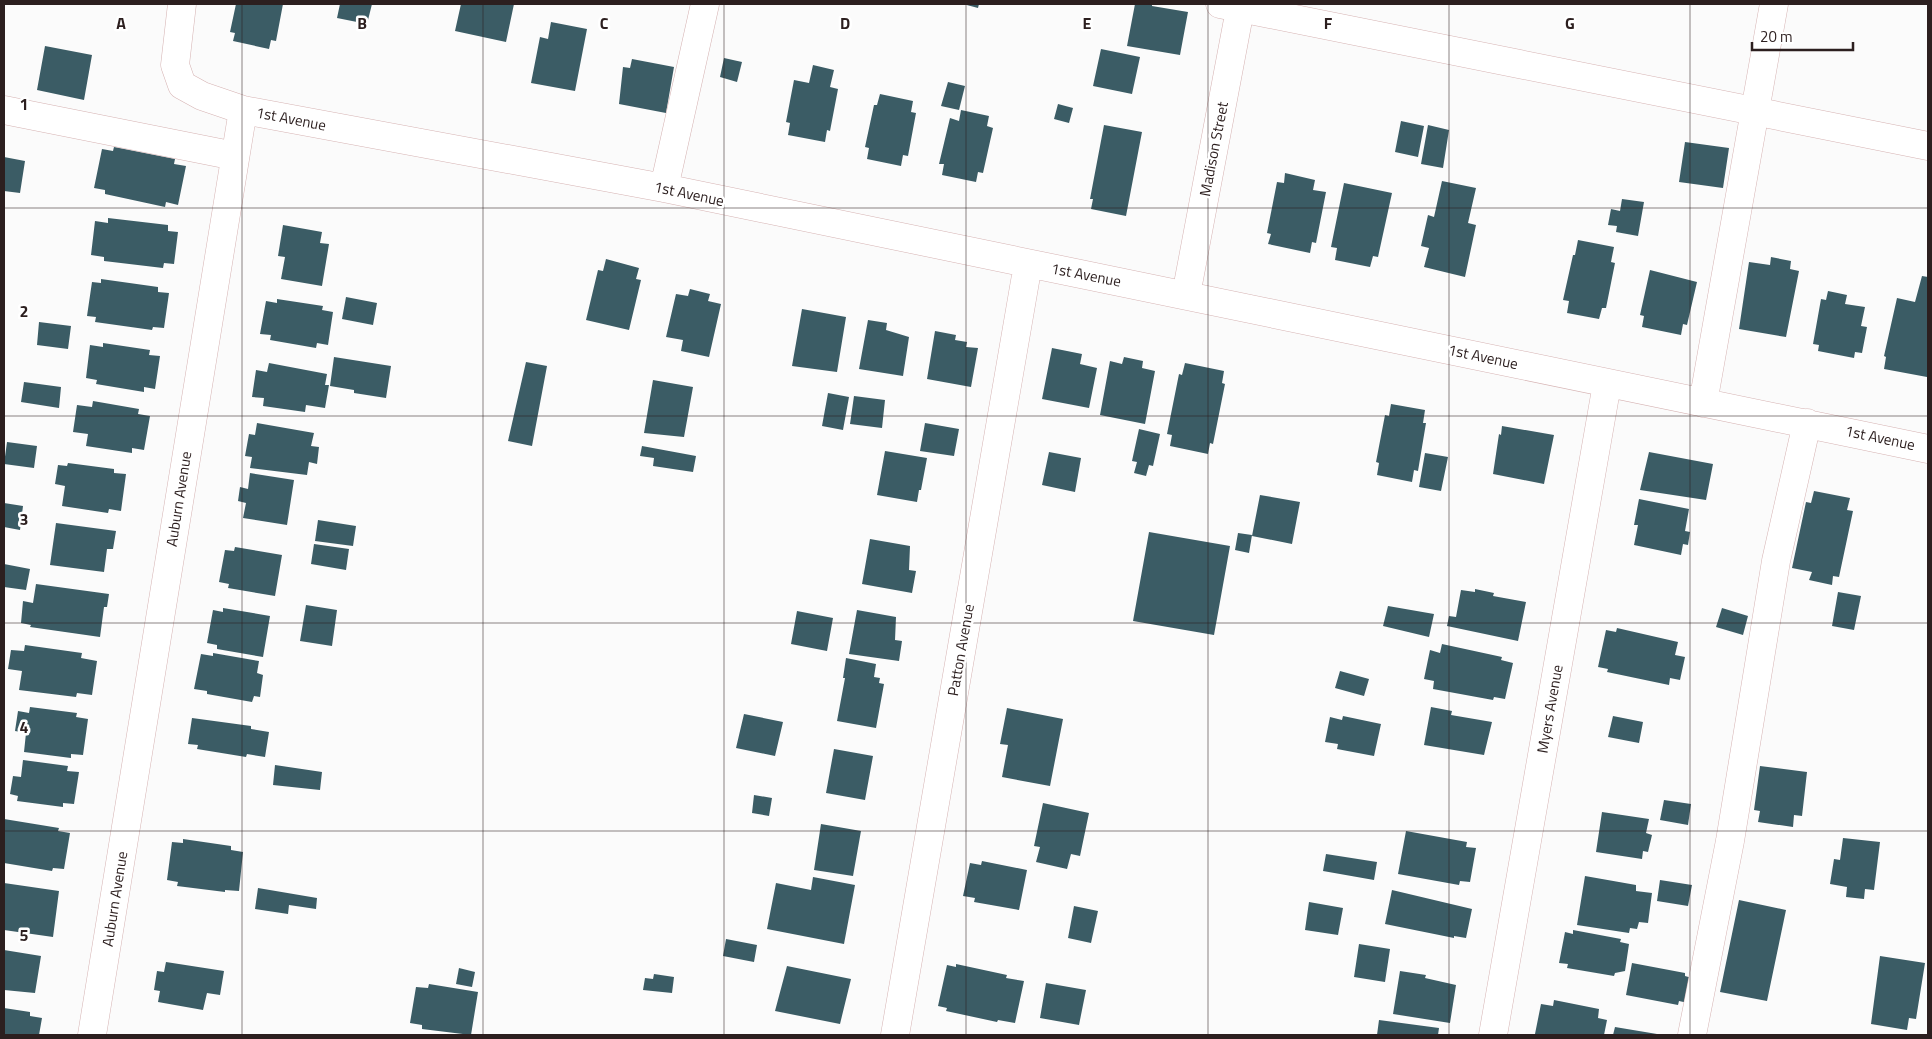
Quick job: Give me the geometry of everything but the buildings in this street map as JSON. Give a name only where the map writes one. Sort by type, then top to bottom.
[{"type":"street","points":[[182,4],[174,65],[182,85],[202,96],[242,110]]},
{"type":"street","points":[[664,188],[705,4]]},
{"type":"street","points":[[1703,403],[1774,4]]},
{"type":"street","points":[[1234,5],[1754,113],[1928,146]]},
{"type":"street","name":"Madison Street","points":[[1186,295],[1234,5]]},
{"type":"street","points":[[4,110],[235,156]]},
{"type":"street","name":"Auburn Avenue","points":[[92,1035],[242,110]]},
{"type":"street","name":"1st Avenue","points":[[242,110],[664,188],[1928,449]]},
{"type":"street","name":"Patton Avenue","points":[[895,1035],[1028,264]]},
{"type":"street","name":"Myers Avenue","points":[[1493,1035],[1608,384]]},
{"type":"street","points":[[1692,1035],[1730,841],[1750,710],[1776,561],[1807,423]]}]
